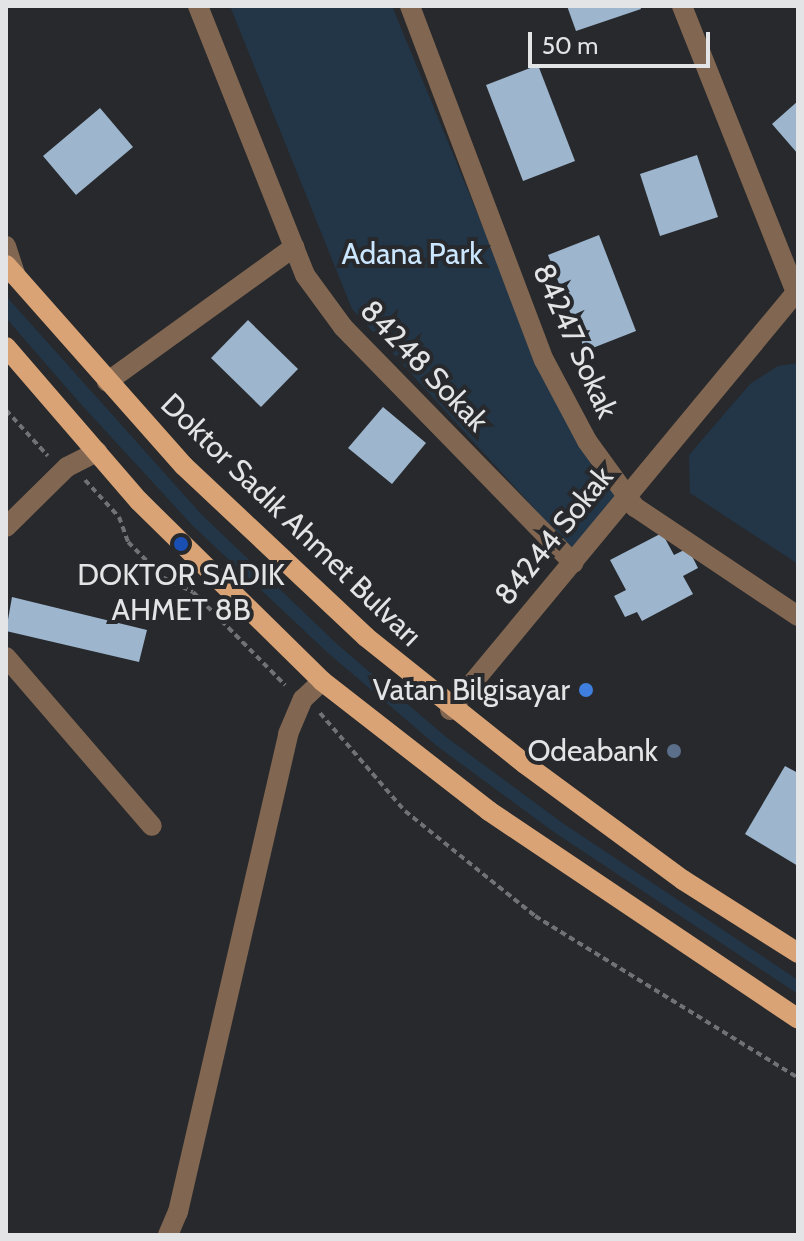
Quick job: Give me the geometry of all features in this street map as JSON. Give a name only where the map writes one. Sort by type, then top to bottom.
[{"type":"main road","name":"Doktor Sadık Ahmet Bulvarı","points":[[11,270],[107,382],[199,482],[450,710],[683,880],[798,953]]},
{"type":"main road","points":[[6,347],[181,544],[322,681],[489,811],[798,1019]]},
{"type":"street","name":"84248 Sokak","points":[[198,6],[305,275],[343,327],[573,563]]},
{"type":"street","name":"84247 Sokak","points":[[410,6],[544,360],[587,441],[635,507],[798,616]]},
{"type":"street","points":[[682,6],[797,294]]},
{"type":"street","points":[[6,246],[11,270]]},
{"type":"street","points":[[107,382],[294,247]]},
{"type":"street","name":"84244 Sokak","points":[[450,710],[627,493],[797,294]]},
{"type":"street","points":[[6,527],[67,467],[97,452]]},
{"type":"street","points":[[6,657],[152,826]]},
{"type":"street","points":[[168,1235],[178,1212],[288,734],[303,699],[322,681]]},
{"type":"path","points":[[6,410],[48,457]]},
{"type":"path","points":[[81,476],[119,517],[128,542],[164,578],[193,592],[275,678]]},
{"type":"path","points":[[330,721],[405,811],[535,916],[798,1078]]},
{"type":"green space","name":"Adana Park","points":[[230,6],[392,6],[538,361],[621,493],[577,555],[352,309]]},
{"type":"green space","points":[[6,296],[202,515],[338,645],[446,737],[561,822],[798,980],[798,994],[554,832],[437,746],[328,653],[192,525],[79,402],[6,318]]},
{"type":"green space","points":[[798,363],[798,564],[690,493],[689,455],[750,384],[778,366]]},
{"type":"building","points":[[567,6],[640,6],[641,9],[576,31]]},
{"type":"building","points":[[538,65],[575,161],[523,181],[486,85]]},
{"type":"building","points":[[798,101],[798,154],[772,124]]},
{"type":"building","points":[[100,108],[133,147],[76,195],[43,156]]},
{"type":"building","points":[[697,155],[718,217],[660,236],[640,174]]},
{"type":"building","points":[[599,235],[636,331],[585,351],[548,255]]},
{"type":"building","points":[[248,320],[298,369],[261,407],[211,358]]},
{"type":"building","points":[[383,407],[426,443],[392,484],[348,448]]},
{"type":"building","points":[[662,533],[674,555],[688,548],[698,568],[683,576],[693,594],[642,621],[637,612],[625,617],[614,596],[626,590],[610,560]]},
{"type":"building","points":[[12,597],[147,630],[139,662],[6,631]]},
{"type":"building","points":[[785,766],[798,773],[798,866],[745,834]]},
{"type":"place","name":"DOKTOR SADIK AHMET 8B","points":[[181,544]]},
{"type":"place","name":"Vatan Bilgisayar","points":[[586,690]]},
{"type":"place","name":"Odeabank","points":[[674,751]]}]
